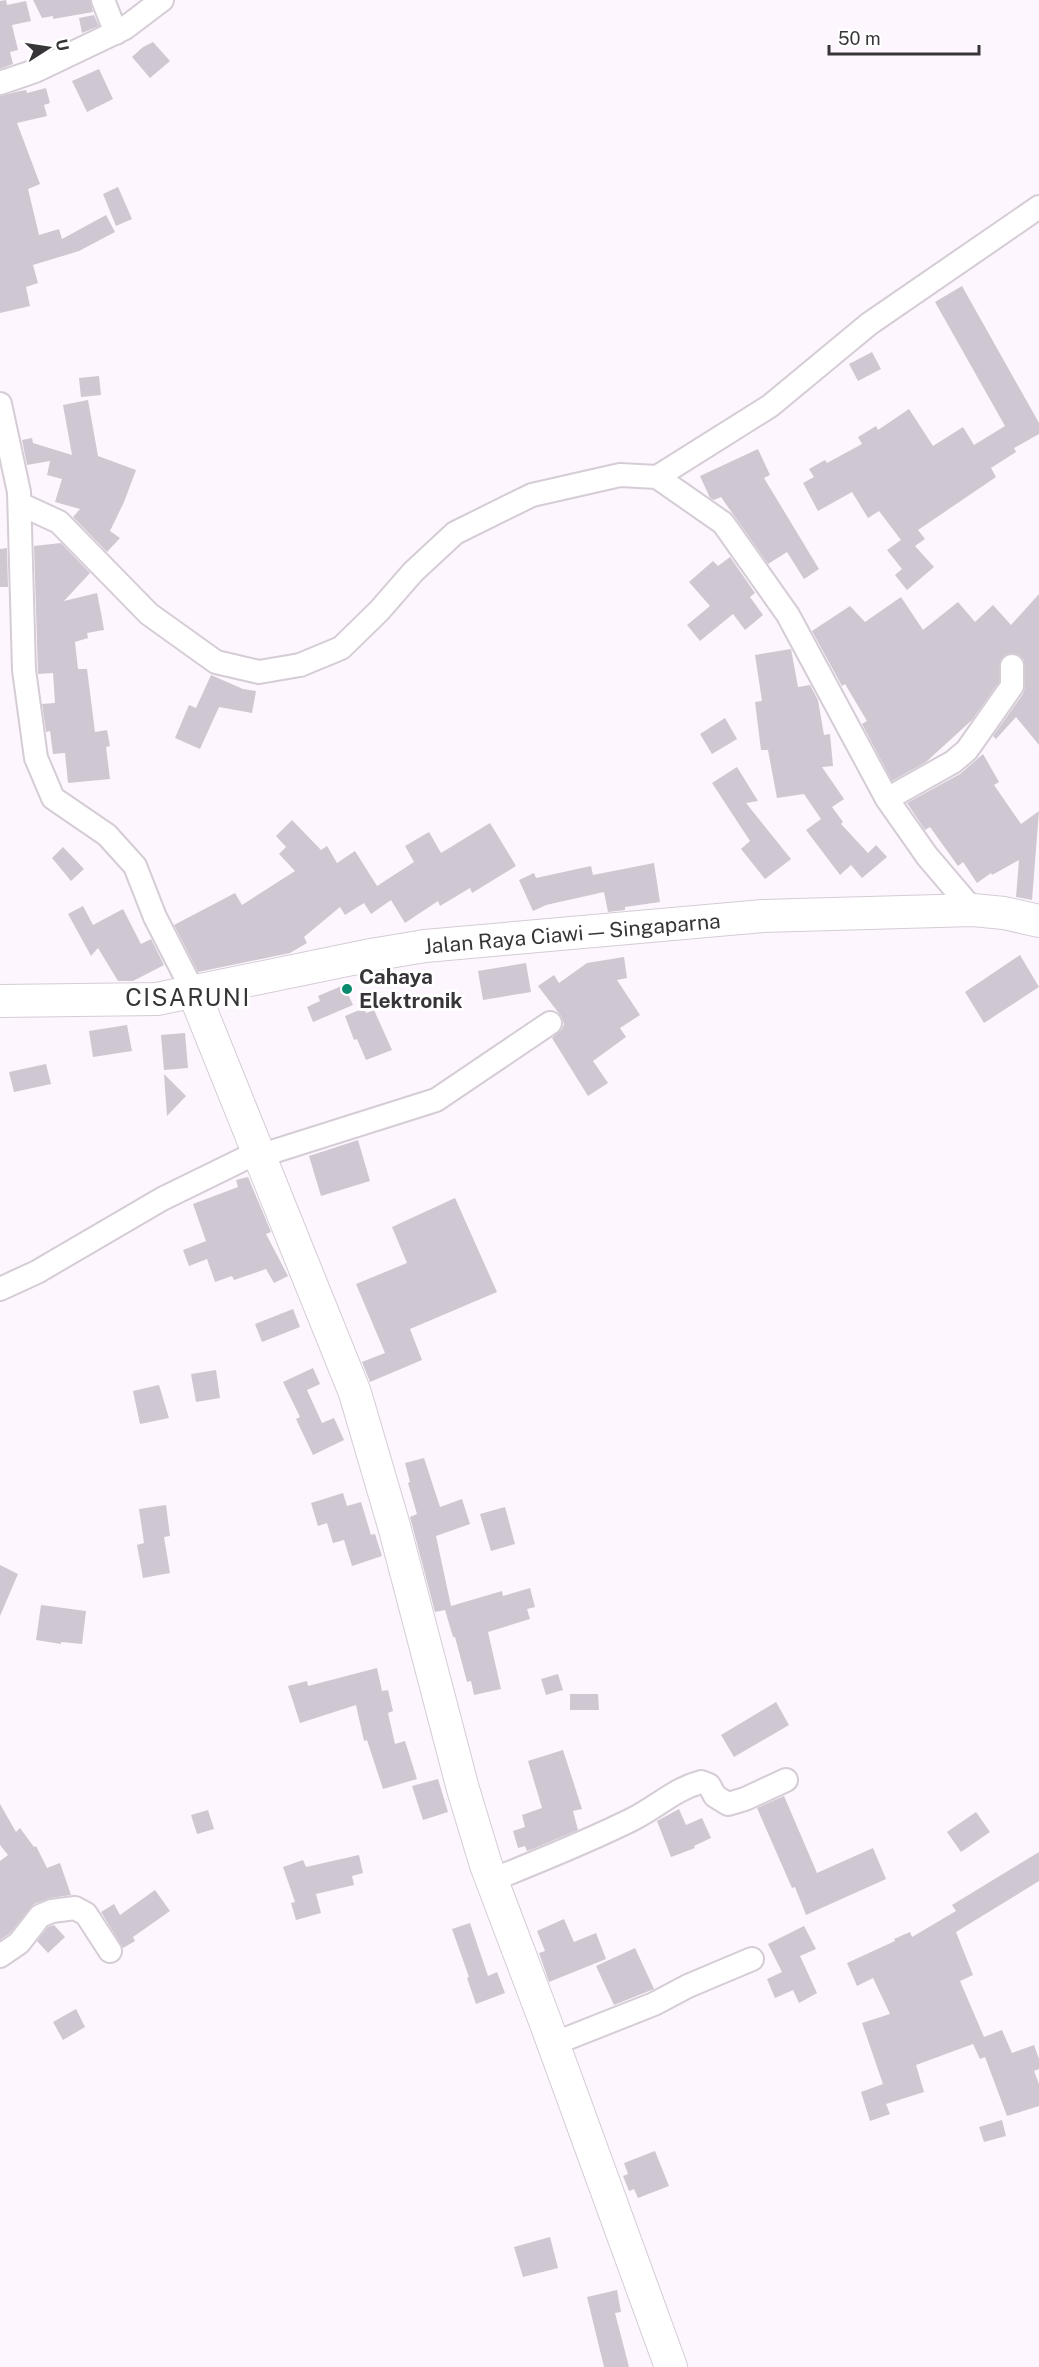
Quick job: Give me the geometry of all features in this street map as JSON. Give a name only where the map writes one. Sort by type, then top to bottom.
[{"type":"street","points":[[103,0],[116,33]]},
{"type":"street","points":[[0,83],[35,71],[116,33],[162,0]]},
{"type":"street","points":[[657,477],[770,405],[869,324],[1039,207]]},
{"type":"street","points":[[0,404],[19,492],[24,670],[36,758],[53,798],[107,835],[135,866],[155,917],[194,993],[355,1393],[394,1526],[463,1789],[492,1880],[671,2367]]},
{"type":"street","points":[[20,504],[59,522],[149,614],[216,662],[259,672],[300,665],[341,648],[413,572],[455,533],[531,495],[620,475],[657,477],[723,523],[788,615],[887,799],[927,856],[973,909]]},
{"type":"street","points":[[887,799],[953,762],[968,750],[1012,686],[1012,666]]},
{"type":"street","name":"Jalan Raya Ciawi — Singaparna","points":[[0,1001],[157,999],[370,955],[425,946],[763,916],[973,909],[1039,921]]},
{"type":"street","points":[[0,1289],[37,1272],[162,1199],[258,1154],[436,1100],[550,1023]]},
{"type":"street","points":[[492,1880],[585,1842],[635,1818],[685,1786],[701,1782],[709,1785],[715,1796],[728,1804],[745,1799],[786,1780]]},
{"type":"street","points":[[0,1956],[19,1942],[40,1916],[52,1911],[75,1908],[86,1914],[110,1951]]},
{"type":"street","points":[[553,2044],[654,2004],[688,1986],[752,1959]]},
{"type":"building","points":[[6,0],[7,5],[26,1],[31,21],[12,25],[18,50],[10,52],[13,64],[0,69],[0,1]]},
{"type":"building","points":[[33,0],[90,0],[93,12],[53,19],[53,16],[42,18]]},
{"type":"building","points":[[94,15],[99,26],[82,33],[79,18]]},
{"type":"building","points":[[153,42],[170,61],[150,78],[132,57]]},
{"type":"building","points":[[99,69],[113,99],[87,112],[72,81]]},
{"type":"building","points":[[46,88],[50,103],[44,105],[47,116],[17,123],[40,184],[28,189],[39,235],[59,229],[62,239],[106,215],[115,232],[79,251],[33,265],[38,283],[26,287],[30,306],[0,313],[0,96]]},
{"type":"building","points":[[118,187],[132,219],[116,226],[103,194]]},
{"type":"building","points":[[962,286],[1039,423],[1039,434],[1014,448],[1016,452],[991,468],[996,477],[918,530],[925,539],[915,546],[934,567],[907,590],[895,575],[902,569],[887,550],[901,540],[879,511],[868,518],[852,492],[818,511],[803,483],[814,477],[809,469],[825,460],[827,463],[862,444],[858,437],[876,426],[878,430],[909,409],[933,446],[963,427],[974,445],[1005,426],[935,302]]},
{"type":"building","points":[[872,352],[881,369],[858,381],[849,364]]},
{"type":"building","points":[[99,376],[101,395],[81,397],[79,378]]},
{"type":"building","points":[[88,400],[98,456],[136,470],[110,531],[120,538],[107,552],[73,517],[80,509],[55,502],[62,479],[47,475],[50,461],[27,465],[22,440],[32,438],[33,443],[72,455],[63,405]]},
{"type":"building","points":[[758,449],[770,475],[764,478],[819,569],[804,579],[787,552],[768,564],[721,497],[714,500],[710,498],[700,476]]},
{"type":"building","points":[[61,543],[90,573],[64,601],[97,593],[104,630],[87,633],[88,638],[75,642],[78,669],[87,669],[95,732],[107,730],[110,746],[106,747],[110,779],[68,783],[65,753],[53,754],[50,731],[46,732],[42,704],[55,703],[53,673],[38,674],[34,546]]},
{"type":"building","points":[[7,548],[8,587],[0,587],[0,549]]},
{"type":"building","points":[[730,557],[755,593],[750,597],[763,615],[745,630],[733,614],[700,641],[687,625],[710,606],[689,582],[713,561],[718,566]]},
{"type":"building","points":[[1039,594],[1039,745],[1016,717],[996,739],[993,736],[1023,694],[1025,687],[1024,660],[1019,655],[1011,653],[1001,659],[999,682],[972,720],[926,762],[892,781],[862,724],[867,721],[845,684],[842,686],[812,631],[850,606],[865,622],[901,597],[923,630],[958,602],[975,622],[993,605],[1011,625]]},
{"type":"building","points":[[791,649],[798,687],[810,685],[818,700],[824,735],[830,734],[833,766],[822,767],[844,799],[832,807],[843,822],[841,824],[868,853],[876,845],[887,857],[862,878],[851,865],[840,875],[806,830],[821,819],[804,794],[777,798],[768,750],[761,750],[755,702],[762,701],[755,655]]},
{"type":"building","points":[[211,675],[243,689],[256,691],[252,713],[219,707],[200,749],[175,738],[189,705],[196,708]]},
{"type":"building","points":[[725,718],[737,739],[712,754],[700,734]]},
{"type":"building","points":[[983,754],[999,782],[994,785],[1021,824],[1039,811],[1032,900],[1016,897],[1019,860],[992,875],[991,873],[977,883],[963,862],[958,866],[930,827],[925,830],[907,803],[960,774]]},
{"type":"building","points":[[737,767],[758,801],[746,803],[791,859],[765,879],[741,849],[750,841],[712,783]]},
{"type":"building","points":[[292,820],[321,850],[327,846],[337,863],[355,851],[377,886],[414,862],[405,846],[429,832],[441,853],[490,823],[516,866],[472,893],[470,888],[440,906],[438,901],[405,923],[391,900],[371,914],[364,903],[345,915],[340,907],[304,937],[307,943],[290,953],[198,972],[174,925],[235,893],[242,905],[295,871],[279,854],[286,847],[276,836]]},
{"type":"building","points":[[63,847],[84,869],[71,881],[52,858]]},
{"type":"building","points":[[654,863],[660,902],[625,907],[625,910],[608,912],[604,892],[546,905],[533,911],[519,880],[534,873],[536,878],[591,866],[593,875]]},
{"type":"building","points":[[83,906],[93,925],[123,909],[141,944],[151,939],[164,965],[133,981],[118,981],[98,948],[91,956],[68,914]]},
{"type":"building","points":[[1020,955],[1039,987],[984,1023],[965,992]]},
{"type":"building","points":[[624,957],[627,978],[617,980],[640,1015],[620,1028],[626,1037],[593,1061],[608,1083],[588,1096],[552,1038],[564,1024],[561,1016],[538,986],[554,975],[559,983],[587,963]]},
{"type":"building","points":[[526,963],[531,992],[483,1000],[478,971]]},
{"type":"building","points":[[344,985],[353,1005],[313,1022],[307,1007],[320,1001],[318,996]]},
{"type":"building","points":[[364,1008],[366,1013],[374,1010],[392,1050],[366,1060],[357,1039],[354,1040],[345,1016]]},
{"type":"building","points":[[127,1025],[132,1051],[93,1057],[89,1031]]},
{"type":"building","points":[[185,1033],[188,1068],[164,1070],[161,1035]]},
{"type":"building","points":[[46,1064],[51,1084],[14,1092],[9,1072]]},
{"type":"building","points":[[164,1074],[186,1096],[167,1116]]},
{"type":"building","points":[[358,1140],[370,1181],[321,1196],[309,1156]]},
{"type":"building","points":[[248,1177],[271,1232],[266,1234],[288,1276],[274,1283],[266,1269],[234,1280],[232,1276],[215,1282],[207,1259],[189,1266],[183,1250],[206,1241],[193,1204],[238,1187],[236,1180]]},
{"type":"building","points":[[455,1198],[497,1292],[410,1329],[422,1360],[370,1382],[362,1362],[385,1353],[356,1284],[407,1263],[392,1227]]},
{"type":"building","points":[[293,1309],[300,1327],[262,1342],[255,1324]]},
{"type":"building","points":[[313,1368],[320,1384],[307,1390],[322,1423],[334,1418],[344,1440],[313,1455],[296,1419],[300,1417],[283,1382]]},
{"type":"building","points":[[216,1370],[220,1398],[196,1402],[191,1374]]},
{"type":"building","points":[[159,1385],[169,1418],[140,1424],[133,1391]]},
{"type":"building","points":[[424,1458],[440,1507],[462,1499],[470,1524],[436,1536],[451,1606],[502,1591],[503,1596],[530,1588],[535,1607],[527,1609],[530,1619],[488,1632],[501,1689],[474,1695],[471,1681],[467,1682],[445,1610],[435,1612],[410,1517],[417,1514],[405,1463]]},
{"type":"building","points":[[343,1493],[347,1506],[361,1502],[371,1535],[375,1534],[382,1556],[352,1566],[344,1540],[333,1543],[327,1523],[318,1526],[311,1503]]},
{"type":"building","points":[[166,1505],[170,1536],[164,1537],[170,1573],[143,1578],[137,1545],[144,1543],[139,1509]]},
{"type":"building","points":[[505,1507],[515,1544],[491,1551],[480,1514]]},
{"type":"building","points":[[0,1565],[18,1574],[0,1616]]},
{"type":"building","points":[[41,1605],[86,1611],[82,1644],[61,1642],[61,1644],[36,1640]]},
{"type":"building","points":[[377,1668],[382,1691],[388,1690],[393,1711],[388,1713],[395,1744],[405,1741],[417,1779],[383,1789],[367,1740],[364,1741],[356,1705],[300,1723],[288,1686],[307,1681],[308,1686]]},
{"type":"building","points":[[558,1674],[563,1690],[546,1695],[541,1679]]},
{"type":"building","points":[[570,1694],[598,1694],[599,1710],[570,1710]]},
{"type":"building","points":[[776,1702],[789,1725],[734,1757],[721,1735]]},
{"type":"building","points":[[563,1750],[582,1809],[573,1811],[578,1830],[527,1851],[525,1846],[518,1848],[513,1831],[525,1827],[522,1815],[542,1808],[528,1761]]},
{"type":"building","points":[[438,1779],[448,1812],[423,1820],[412,1786]]},
{"type":"building","points":[[784,1796],[817,1873],[873,1848],[886,1879],[806,1915],[757,1808]]},
{"type":"building","points":[[0,1804],[16,1832],[20,1828],[34,1847],[36,1846],[47,1868],[60,1863],[71,1895],[50,1898],[34,1904],[10,1933],[0,1940],[0,1861],[8,1855],[0,1845]]},
{"type":"building","points":[[679,1809],[686,1825],[702,1818],[711,1838],[694,1846],[695,1848],[671,1857],[657,1821]]},
{"type":"building","points":[[208,1810],[214,1829],[197,1834],[191,1815]]},
{"type":"building","points":[[976,1812],[990,1832],[961,1852],[947,1832]]},
{"type":"building","points":[[1039,1852],[1039,1881],[956,1932],[973,1975],[960,1981],[984,2037],[1002,2030],[1012,2053],[1034,2045],[1039,2059],[1039,2069],[1034,2071],[1039,2084],[1039,2106],[1007,2116],[985,2057],[980,2059],[973,2044],[916,2065],[924,2092],[886,2104],[890,2114],[870,2121],[861,2092],[883,2084],[862,2023],[890,2014],[873,1978],[857,1986],[847,1963],[910,1932],[912,1937],[956,1911],[952,1905]]},
{"type":"building","points":[[359,1855],[363,1873],[352,1876],[354,1885],[316,1894],[321,1913],[296,1920],[291,1903],[295,1902],[283,1867],[303,1860],[306,1867]]},
{"type":"building","points":[[155,1890],[170,1911],[133,1937],[135,1941],[123,1948],[101,1912],[114,1904],[120,1915]]},
{"type":"building","points":[[564,1919],[574,1942],[596,1933],[606,1959],[549,1982],[539,1953],[545,1951],[537,1931]]},
{"type":"building","points":[[470,1923],[488,1976],[497,1972],[505,1993],[476,2004],[452,1929]]},
{"type":"building","points":[[54,1925],[65,1937],[48,1953],[37,1941],[48,1927]]},
{"type":"building","points":[[804,1926],[816,1949],[800,1956],[817,1993],[799,2003],[793,1990],[775,1998],[767,1979],[782,1972],[768,1944]]},
{"type":"building","points":[[635,1948],[654,1989],[614,2005],[596,1966]]},
{"type":"building","points":[[76,2009],[85,2027],[63,2040],[53,2022]]},
{"type":"building","points":[[1002,2120],[1006,2136],[984,2142],[979,2127]]},
{"type":"building","points":[[655,2151],[669,2186],[638,2198],[634,2189],[629,2191],[623,2176],[628,2174],[624,2163]]},
{"type":"building","points":[[550,2237],[558,2268],[523,2277],[514,2247]]},
{"type":"building","points":[[617,2290],[621,2312],[615,2313],[629,2367],[604,2367],[587,2297]]},
{"type":"place","name":"Cahaya Elektronik","points":[[347,989]]},
{"type":"district","name":"CISARUNI","points":[[188,998]]}]
